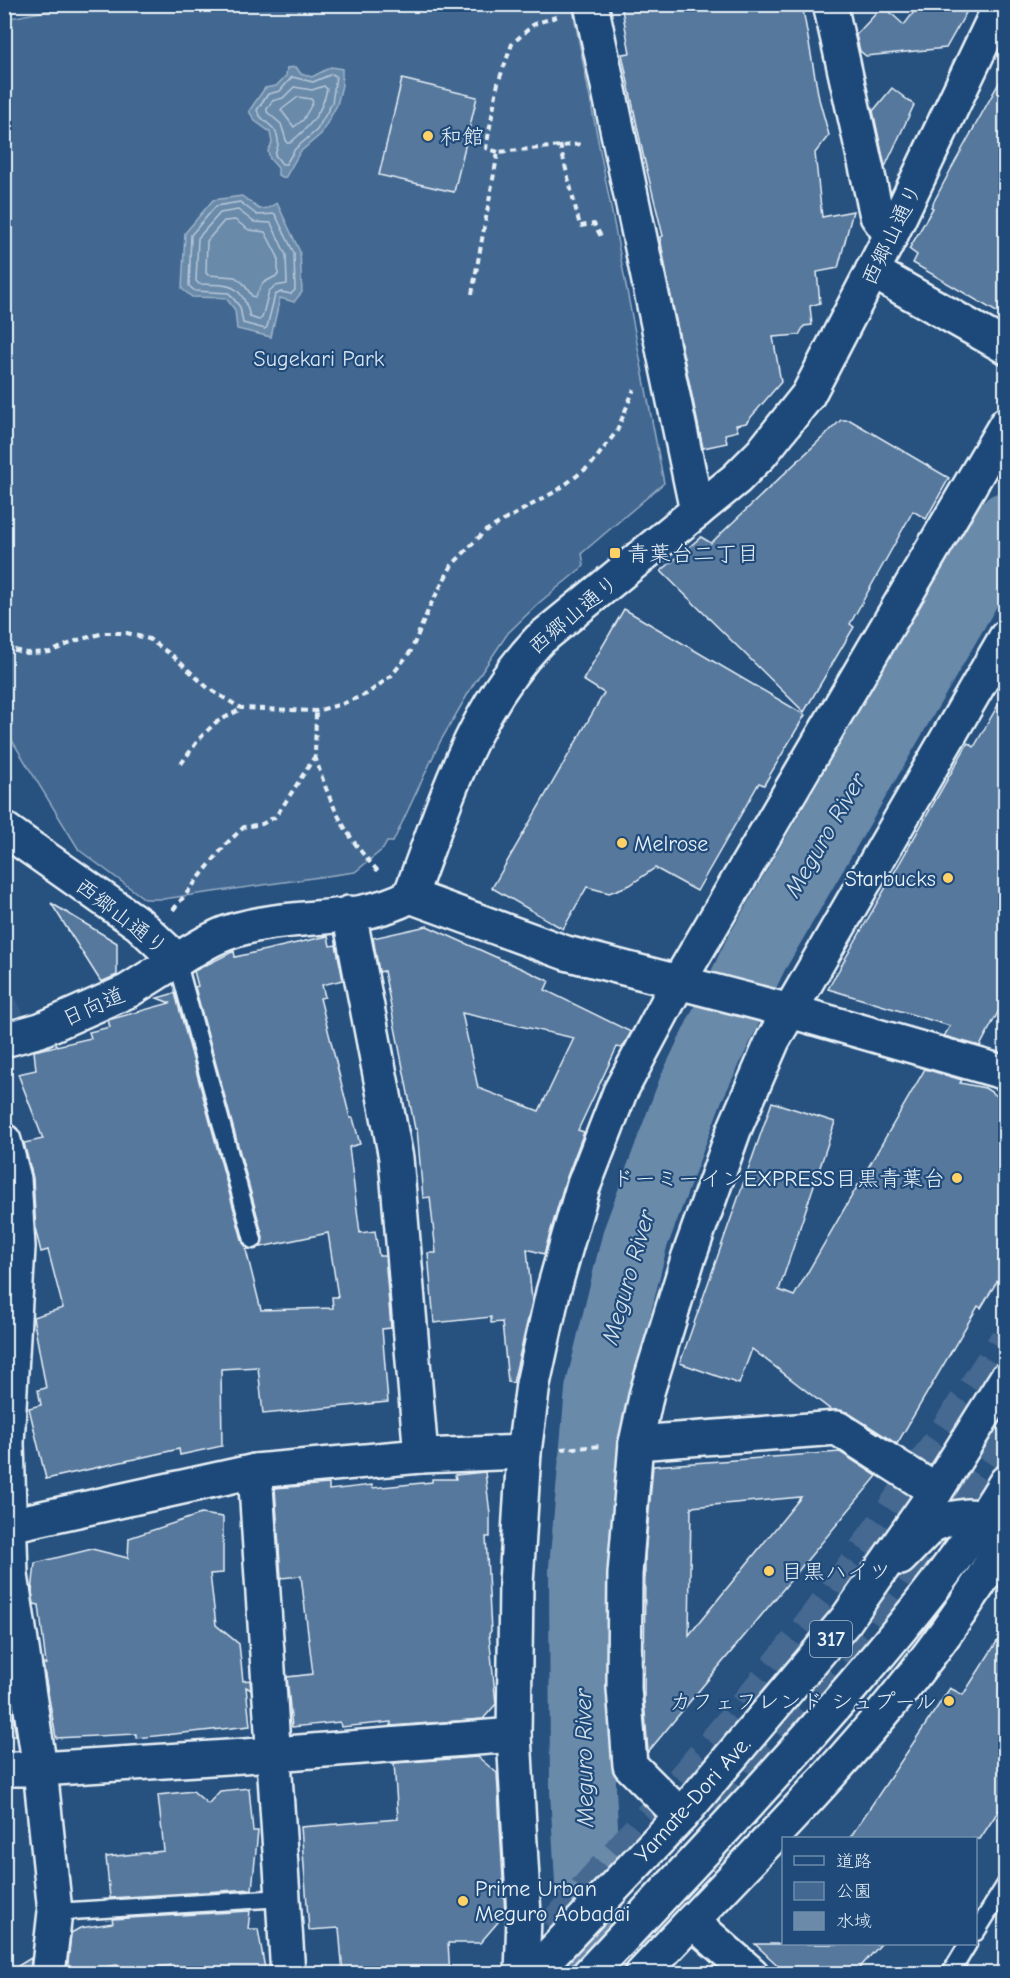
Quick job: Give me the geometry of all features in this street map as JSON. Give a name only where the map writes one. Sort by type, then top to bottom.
[{"type":"street","points":[[830,4],[877,216],[891,235]]},
{"type":"street","name":"西郷山通り","points":[[4,829],[139,924],[177,960],[213,938],[238,929],[383,908],[410,896],[458,767],[483,715],[508,675],[538,640],[736,479],[761,454],[808,395],[891,235],[1001,4]]},
{"type":"street","points":[[591,5],[697,511]]},
{"type":"street","points":[[872,271],[1005,347]]},
{"type":"street","points":[[532,1969],[524,1916],[514,1735],[516,1583],[538,1451],[533,1384],[553,1292],[583,1187],[620,1092],[687,984],[1005,424]]},
{"type":"street","points":[[681,1816],[630,1765],[624,1688],[625,1574],[622,1444],[647,1392],[688,1259],[734,1130],[773,1040],[783,1009],[1005,637]]},
{"type":"street","points":[[410,896],[566,953],[783,1009],[1005,1072]]},
{"type":"street","points":[[349,913],[396,1158],[422,1456]]},
{"type":"street","name":"日向道","points":[[4,1040],[40,1030],[128,992],[177,960]]},
{"type":"street","points":[[4,1141],[14,1179],[18,1247],[7,1443],[10,1525],[8,1574],[40,1769],[55,1912],[48,1974]]},
{"type":"street","name":"Yamate-Dori Ave.","points":[[532,1969],[681,1816],[846,1620],[936,1491],[1005,1380]]},
{"type":"street","points":[[622,1444],[837,1428],[936,1491]]},
{"type":"street","points":[[10,1525],[255,1471],[422,1456],[538,1451]]},
{"type":"street","points":[[255,1471],[288,1974]]},
{"type":"street","name":"Yamate-Dori Ave.","points":[[589,1974],[800,1747],[883,1650],[936,1583],[998,1529],[1005,1482]]},
{"type":"street","points":[[846,1620],[915,1541],[931,1526],[947,1519],[966,1516],[998,1529]]},
{"type":"street","name":"317","points":[[643,1974],[819,1785],[923,1665],[959,1616],[998,1529]]},
{"type":"street","points":[[4,1769],[40,1769],[274,1754],[514,1735]]},
{"type":"street","points":[[692,1921],[752,1974]]},
{"type":"lane","points":[[177,960],[253,1240]]},
{"type":"lane","points":[[977,1929],[1005,1884]]},
{"type":"lane","points":[[55,1912],[283,1898]]},
{"type":"lane","points":[[950,1974],[967,1945]]},
{"type":"path","points":[[591,5],[534,24],[512,44],[498,83],[486,148],[498,152],[560,145],[620,142]]},
{"type":"path","points":[[560,145],[580,226],[594,224],[604,240]]},
{"type":"path","points":[[472,294],[498,152]]},
{"type":"path","points":[[4,647],[26,653],[50,652],[78,640],[104,633],[127,633],[149,639],[208,689],[241,708],[316,711],[367,694],[392,675],[411,651],[430,606],[452,565],[485,531],[558,490],[591,465],[616,431],[634,389],[631,378]]},
{"type":"path","points":[[181,764],[199,739],[215,723],[241,708]]},
{"type":"path","points":[[316,711],[315,756],[327,794],[342,826],[361,853]]},
{"type":"path","points":[[152,936],[227,843],[244,827],[262,824],[275,817],[315,756]]},
{"type":"path","points":[[538,1451],[622,1444]]},
{"type":"shaded area","points":[[5,979],[24,1014],[4,1020]]},
{"type":"green space","name":"Sugekari Park","points":[[81,4],[572,5],[664,483],[582,553],[584,566],[540,602],[508,633],[473,685],[440,742],[393,842],[387,842],[383,849],[355,872],[163,899],[145,899],[79,850],[5,729],[5,19]]},
{"type":"water","points":[[296,67],[301,74],[312,77],[331,67],[342,69],[342,85],[337,105],[321,134],[300,152],[285,178],[278,175],[278,168],[270,159],[268,151],[272,143],[270,132],[255,121],[249,111],[265,88],[276,86],[286,76],[287,68]]},
{"type":"water","points":[[242,196],[259,209],[268,208],[277,203],[300,252],[302,292],[294,302],[280,298],[271,337],[237,329],[235,310],[226,298],[192,297],[182,289],[185,233],[213,200]]},
{"type":"building","points":[[621,4],[802,4],[819,99],[829,135],[815,153],[822,217],[853,211],[838,268],[817,272],[820,303],[810,306],[812,325],[804,326],[799,335],[773,337],[781,382],[746,423],[736,425],[738,431],[725,434],[727,443],[703,448],[669,287],[660,237],[663,236],[622,54],[630,53]]},
{"type":"building","points":[[920,4],[971,4],[946,48],[866,56],[860,51],[856,35],[883,6],[904,25]]},
{"type":"building","points":[[1005,72],[1005,317],[913,263],[917,255],[909,249]]},
{"type":"building","name":"和館","points":[[402,79],[477,97],[454,192],[379,175]]},
{"type":"building","points":[[892,88],[914,105],[885,167],[873,111]]},
{"type":"building","points":[[841,420],[850,420],[949,478],[926,519],[913,511],[850,624],[854,627],[804,712],[661,571],[701,537],[711,543]]},
{"type":"building","points":[[624,609],[805,715],[764,785],[759,783],[697,891],[655,868],[630,885],[609,893],[587,887],[563,929],[492,888],[604,693],[583,680]]},
{"type":"building","name":"Starbucks","points":[[1005,693],[1005,999],[980,1046],[944,1036],[950,1026],[828,989],[968,743],[974,747]]},
{"type":"building","points":[[51,903],[117,943],[117,975],[101,982]]},
{"type":"building","points":[[427,926],[549,981],[545,990],[631,1032],[622,1048],[617,1047],[578,1130],[584,1132],[565,1182],[544,1254],[527,1249],[532,1302],[513,1383],[508,1382],[502,1322],[491,1323],[491,1317],[434,1323],[428,1253],[436,1253],[430,1197],[423,1198],[417,1129],[415,1129],[384,971],[379,972],[373,938]],"holes":[[[462,1013],[574,1038],[539,1111],[478,1088]]]},
{"type":"building","points":[[328,936],[330,946],[336,945],[343,980],[322,985],[325,997],[320,998],[350,1118],[353,1118],[360,1144],[349,1147],[360,1233],[375,1231],[379,1256],[385,1256],[391,1328],[382,1329],[388,1402],[263,1414],[258,1367],[221,1369],[222,1446],[180,1455],[179,1449],[46,1479],[29,1408],[41,1405],[38,1390],[46,1388],[33,1317],[63,1308],[48,1250],[41,1252],[36,1232],[33,1178],[24,1143],[43,1139],[18,1074],[36,1070],[34,1051],[91,1038],[89,1032],[110,1027],[108,1020],[170,1003],[157,998],[175,993],[243,1243],[249,1249],[246,1250],[261,1310],[333,1308],[332,1297],[338,1297],[328,1233],[261,1247],[263,1237],[195,987],[198,986],[194,971],[234,951],[235,957]]},
{"type":"building","points":[[925,1069],[962,1080],[960,1083],[985,1088],[1005,1101],[1005,1268],[981,1308],[978,1306],[897,1444],[847,1412],[831,1410],[752,1349],[739,1384],[680,1363],[772,1102],[835,1122],[779,1290],[794,1296]]},
{"type":"building","name":"目黒ハイツ","points":[[840,1452],[877,1476],[648,1752],[644,1700],[645,1556],[653,1466]],"holes":[[[801,1497],[689,1635],[691,1507]]]},
{"type":"building","points":[[485,1472],[490,1514],[490,1537],[486,1537],[491,1631],[489,1634],[496,1704],[483,1719],[391,1726],[391,1722],[341,1727],[340,1722],[292,1727],[287,1677],[313,1674],[301,1576],[281,1578],[275,1488],[329,1484],[329,1490],[372,1485],[372,1488],[432,1482],[432,1479],[456,1479],[455,1475]]},
{"type":"building","points":[[201,1514],[223,1517],[223,1573],[210,1574],[216,1625],[239,1644],[243,1681],[250,1680],[251,1690],[246,1687],[250,1726],[136,1738],[136,1734],[56,1738],[43,1664],[46,1664],[39,1605],[34,1604],[32,1592],[35,1563],[92,1549],[128,1558],[129,1538]]},
{"type":"building","points":[[1005,1629],[1005,1801],[980,1839],[977,1837],[850,1837],[950,1688],[963,1695]]},
{"type":"building","points":[[4,1668],[16,1735],[4,1736]]},
{"type":"building","points":[[478,1757],[497,1773],[505,1914],[480,1943],[448,1943],[450,1974],[343,1974],[339,1928],[309,1930],[301,1827],[398,1819],[394,1763]]},
{"type":"building","points":[[249,1788],[253,1831],[258,1831],[252,1889],[110,1898],[106,1857],[164,1851],[158,1795],[193,1791],[208,1804],[220,1791]]},
{"type":"building","points":[[250,1911],[248,1929],[258,1929],[265,1969],[251,1974],[173,1974],[173,1965],[118,1971],[117,1965],[67,1972],[71,1933],[80,1928],[113,1923],[112,1919]]},
{"type":"building","points":[[755,1944],[880,1945],[854,1974],[787,1974]]},
{"type":"building","points":[[31,1958],[30,1974],[5,1974]]},
{"type":"waterway","name":"Meguro River","points":[[593,1974],[583,1790],[582,1568],[598,1391],[635,1239],[691,1089],[755,956],[1006,525]]},
{"type":"tunnel","points":[[519,1965],[693,1768],[794,1646],[877,1534],[1006,1340]]},
{"type":"tunnel","points":[[720,1813],[830,1677],[935,1534],[1006,1427]]},
{"type":"place","name":"和館","points":[[428,136]]},
{"type":"place","name":"青葉台二丁目","points":[[615,553]]},
{"type":"place","name":"Melrose","points":[[622,843]]},
{"type":"place","name":"Starbucks","points":[[948,878]]},
{"type":"place","name":"ドーミーインEXPRESS目黒青葉台","points":[[957,1178]]},
{"type":"place","name":"目黒ハイツ","points":[[769,1571]]},
{"type":"place","name":"カフェフレンド シュプール","points":[[949,1701]]},
{"type":"place","name":"Prime Urban Meguro Aobadai","points":[[463,1901]]}]
